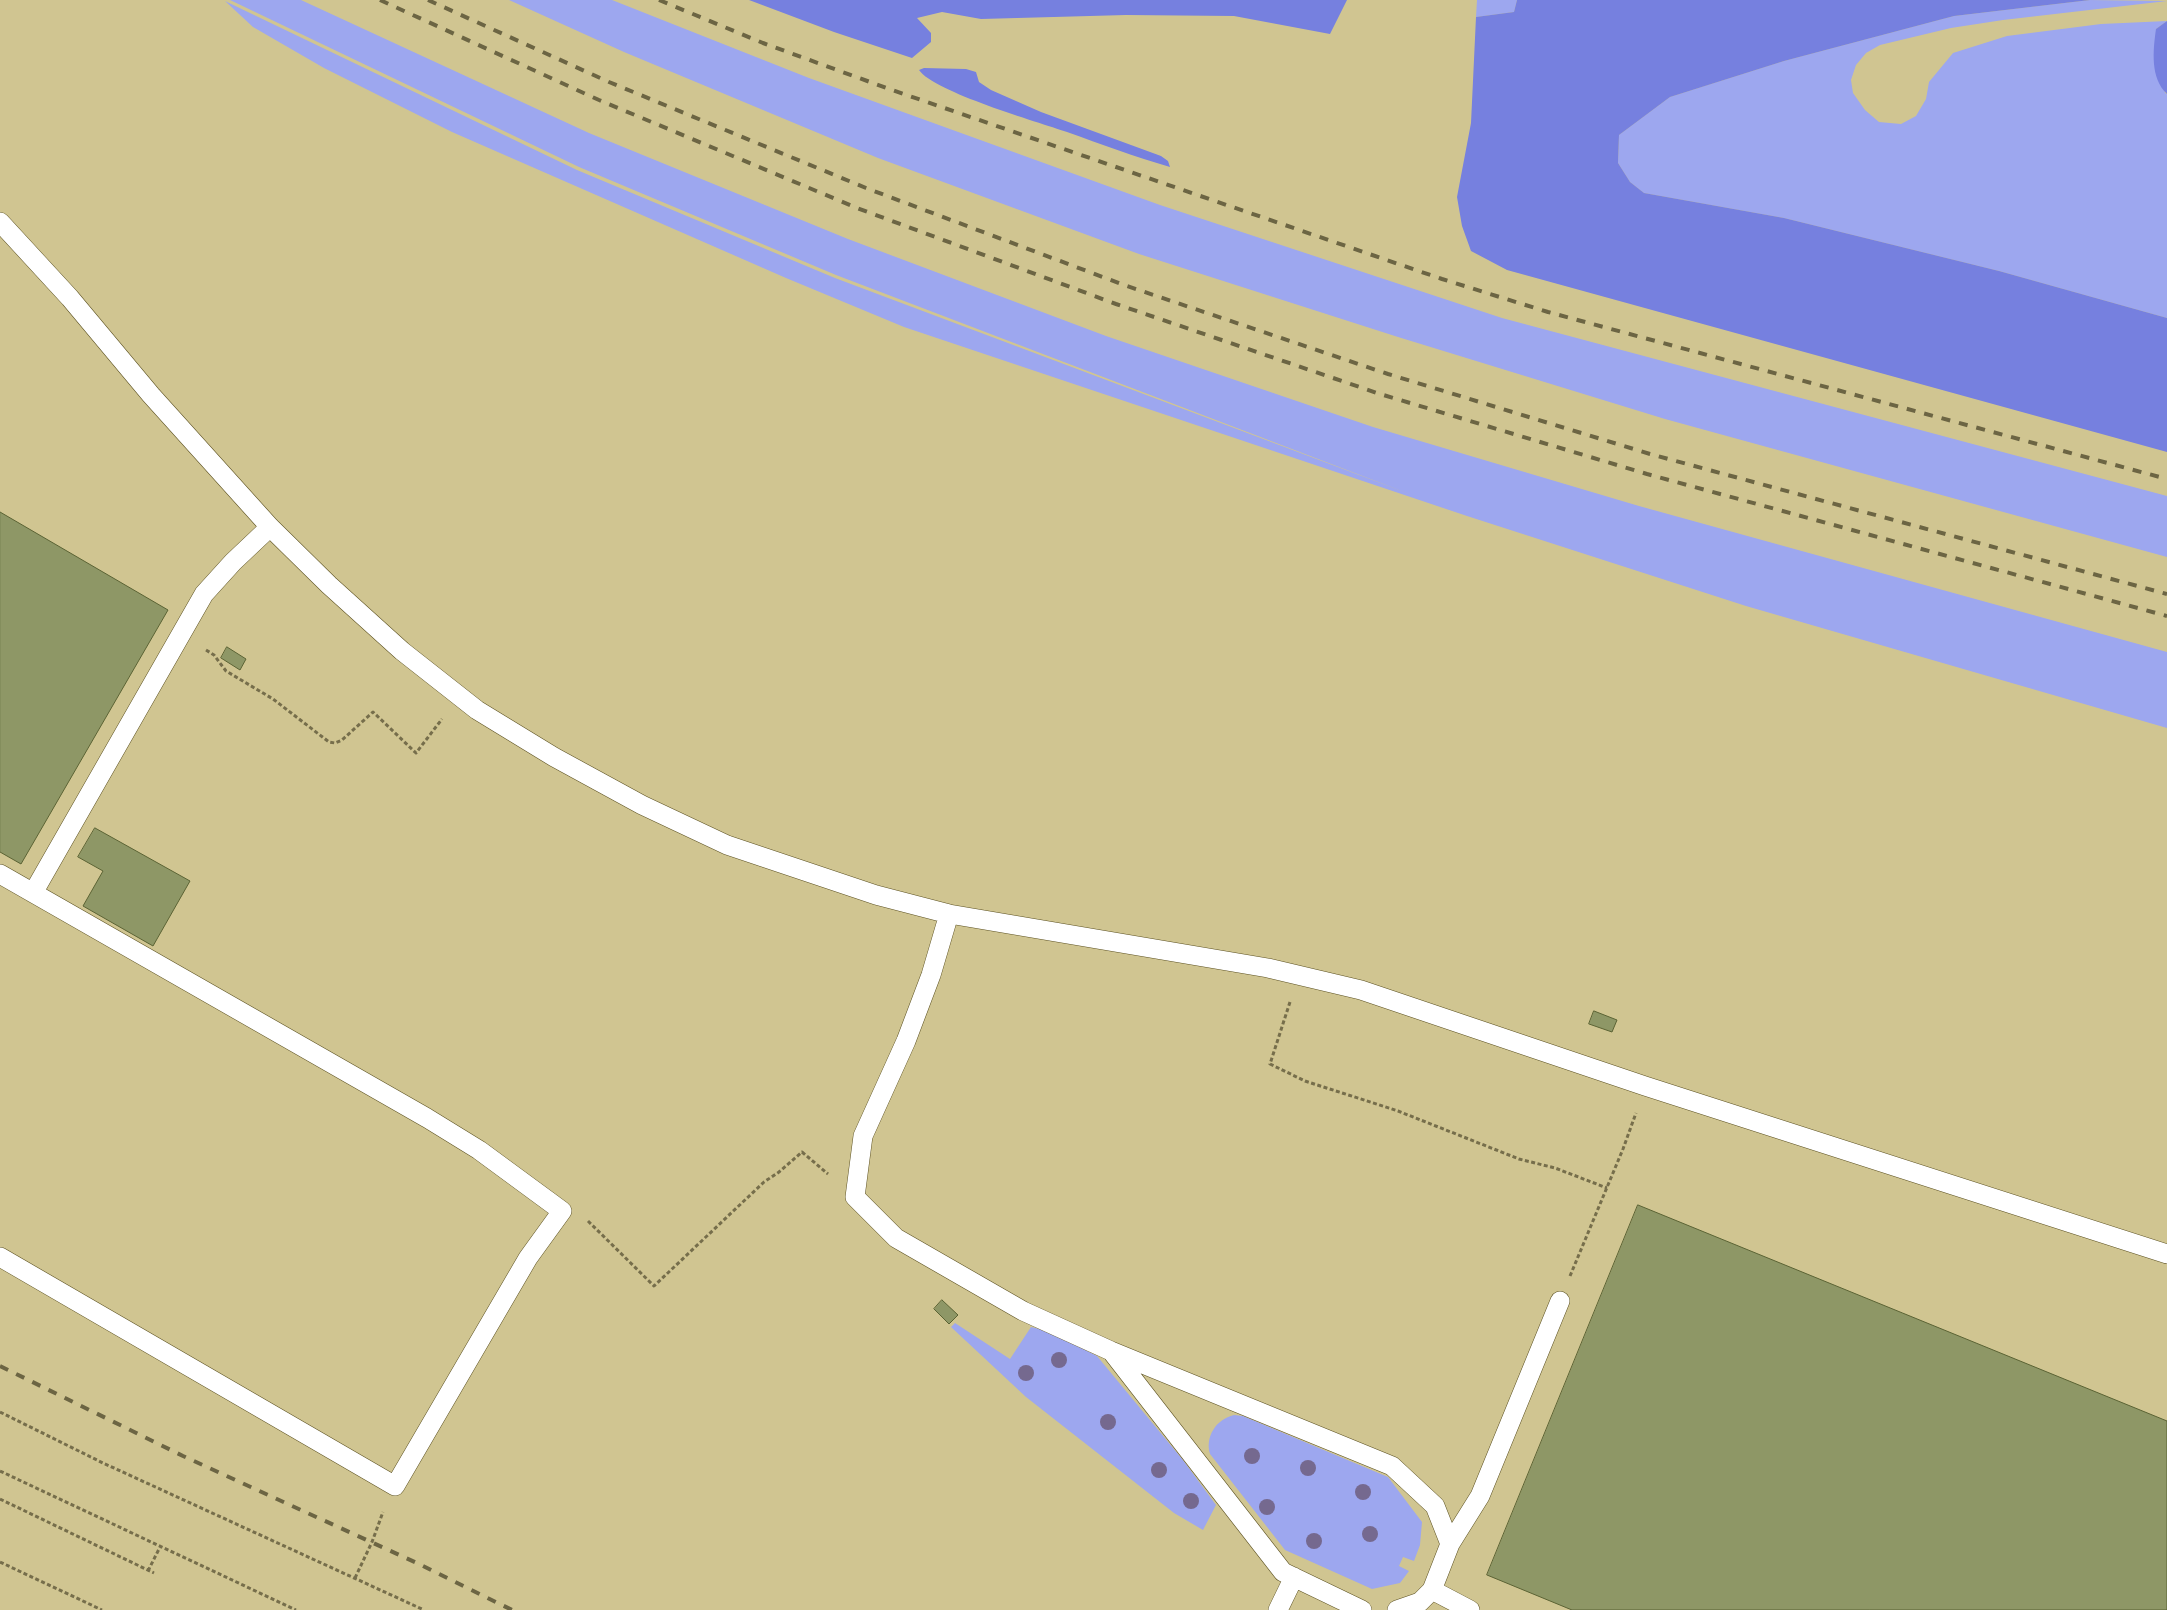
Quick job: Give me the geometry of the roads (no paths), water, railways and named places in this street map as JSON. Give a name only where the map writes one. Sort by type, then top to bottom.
[{"type":"lane","points":[[0,222],[70,298],[152,395],[270,527],[329,586],[395,645],[458,696],[554,758],[642,805],[727,845],[876,895],[949,914],[1178,951],[1296,974],[1361,990],[1645,1086],[2167,1254]]},
{"type":"lane","points":[[33,893],[204,594],[233,562],[270,527]]},
{"type":"lane","points":[[0,874],[427,1118],[479,1150],[562,1211],[528,1258],[395,1486],[0,1257]]},
{"type":"lane","points":[[949,914],[931,975],[906,1041],[863,1136],[855,1196],[896,1238],[941,1266],[1023,1311],[1111,1351],[1392,1466],[1435,1506],[1450,1544]]},
{"type":"lane","points":[[1397,1610],[1420,1602],[1432,1590],[1450,1544],[1480,1496],[1560,1300]]},
{"type":"lane","points":[[1111,1351],[1283,1572],[1362,1610]]},
{"type":"lane","points":[[1278,1610],[1294,1577]]},
{"type":"lane","points":[[1432,1590],[1470,1610]]},
{"type":"railway","points":[[380,0],[599,100],[857,208],[1116,304],[1380,394],[1647,474],[2167,616]]},
{"type":"railway","points":[[428,0],[609,82],[866,188],[1124,285],[1388,374],[1650,454],[2167,594]]},
{"type":"railway","points":[[659,0],[763,43],[892,90],[1442,279],[1548,312],[2167,479]]},
{"type":"railway","points":[[0,1366],[183,1456],[419,1564],[512,1610]]}]
